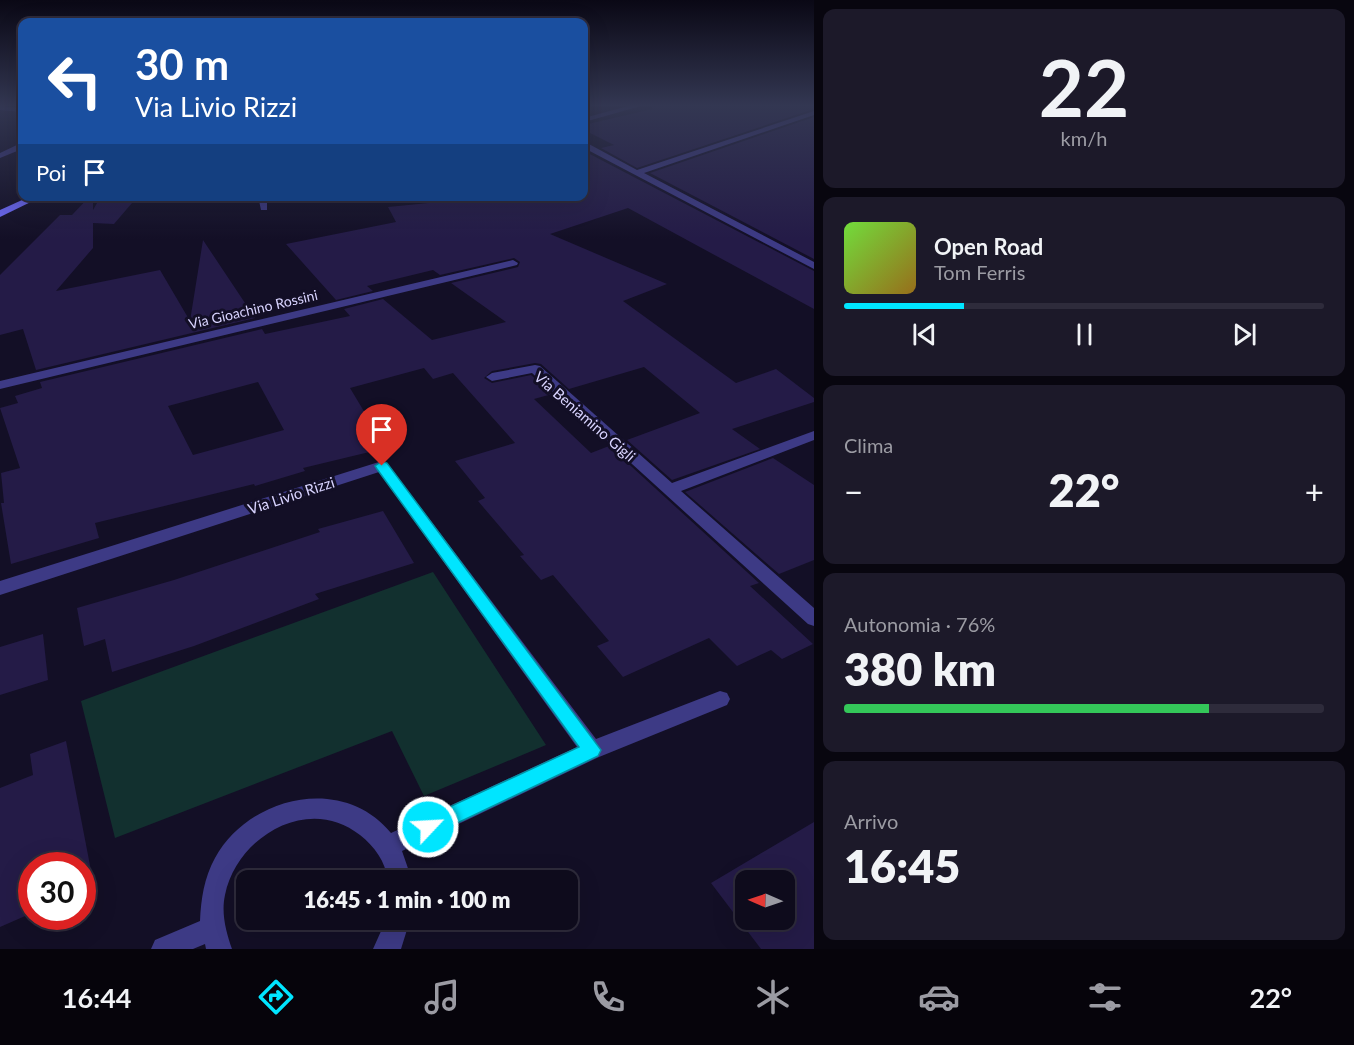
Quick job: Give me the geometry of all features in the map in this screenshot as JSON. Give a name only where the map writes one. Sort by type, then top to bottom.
[{"type":"main road","points":[[0,214],[28,201]]},
{"type":"street","points":[[594,150],[814,266]]},
{"type":"street","points":[[636,173],[703,150]]},
{"type":"street","points":[[263,201],[264,208]]},
{"type":"street","name":"Via Gioachino Rossini","points":[[0,385],[513,263]]},
{"type":"street","name":"Via Beniamino Gigli","points":[[492,377],[535,369],[814,619]]},
{"type":"street","points":[[669,490],[814,435]]},
{"type":"street","name":"Via Livio Rizzi","points":[[0,588],[382,466],[592,750]]},
{"type":"street","points":[[387,846],[592,750],[720,699]]},
{"type":"street","points":[[164,949],[216,938],[213,896],[222,866],[240,841],[264,822],[290,810],[318,807],[345,812],[369,825],[387,846],[396,870]]},
{"type":"street","points":[[386,949],[395,930]]},
{"type":"green space","points":[[433,572],[546,745],[424,796],[392,731],[115,838],[81,701]]},
{"type":"building","points":[[605,150],[690,150],[637,168]]},
{"type":"building","points":[[717,150],[814,150],[814,259],[650,173]]},
{"type":"building","points":[[588,153],[814,271],[814,309],[628,208],[550,234],[667,284],[623,301],[736,383],[776,369],[814,398],[814,402],[732,429],[760,449],[672,480],[627,440],[700,413],[644,367],[569,389],[541,364],[535,363],[492,371],[484,378],[492,383],[531,375],[552,394],[534,399],[591,453],[609,446],[759,583],[750,586],[813,644],[782,659],[771,650],[737,666],[709,638],[623,677],[597,646],[609,641],[553,575],[541,580],[520,556],[524,555],[478,501],[485,498],[455,461],[515,443],[453,373],[433,379],[424,368],[350,388],[386,448],[303,468],[305,471],[255,486],[254,484],[95,523],[99,538],[11,564],[1,503],[4,503],[1,473],[20,468],[0,408],[18,403],[15,396],[42,388],[40,382],[262,329],[265,334],[350,316],[344,309],[383,299],[432,340],[506,322],[451,283],[518,267],[520,262],[514,258],[440,275],[433,270],[367,286],[373,291],[336,300],[286,244],[396,222],[388,207],[449,201],[533,201],[535,203],[588,201]],"holes":[[[258,382],[284,430],[193,455],[168,406]]]},
{"type":"building","points":[[85,201],[93,201],[93,210],[98,201],[134,201],[114,224],[93,223],[93,248],[56,291],[160,270],[190,321],[203,240],[255,318],[36,370],[23,329],[0,335],[0,275],[60,215],[72,215]]},
{"type":"building","points":[[773,458],[814,485],[814,560],[779,574],[685,492]]},
{"type":"building","points":[[383,511],[414,563],[315,594],[319,599],[194,646],[112,672],[105,639],[84,646],[77,608],[174,580],[320,532],[318,529]]},
{"type":"building","points":[[43,634],[48,680],[0,695],[0,647]]},
{"type":"building","points":[[66,741],[87,852],[18,852],[18,919],[0,927],[0,788],[33,775],[30,754]]},
{"type":"building","points":[[814,822],[814,949],[761,949],[747,930],[795,930],[795,870],[735,870],[735,915],[711,883]]},
{"type":"route","points":[[382,466],[592,750],[428,827]]}]
